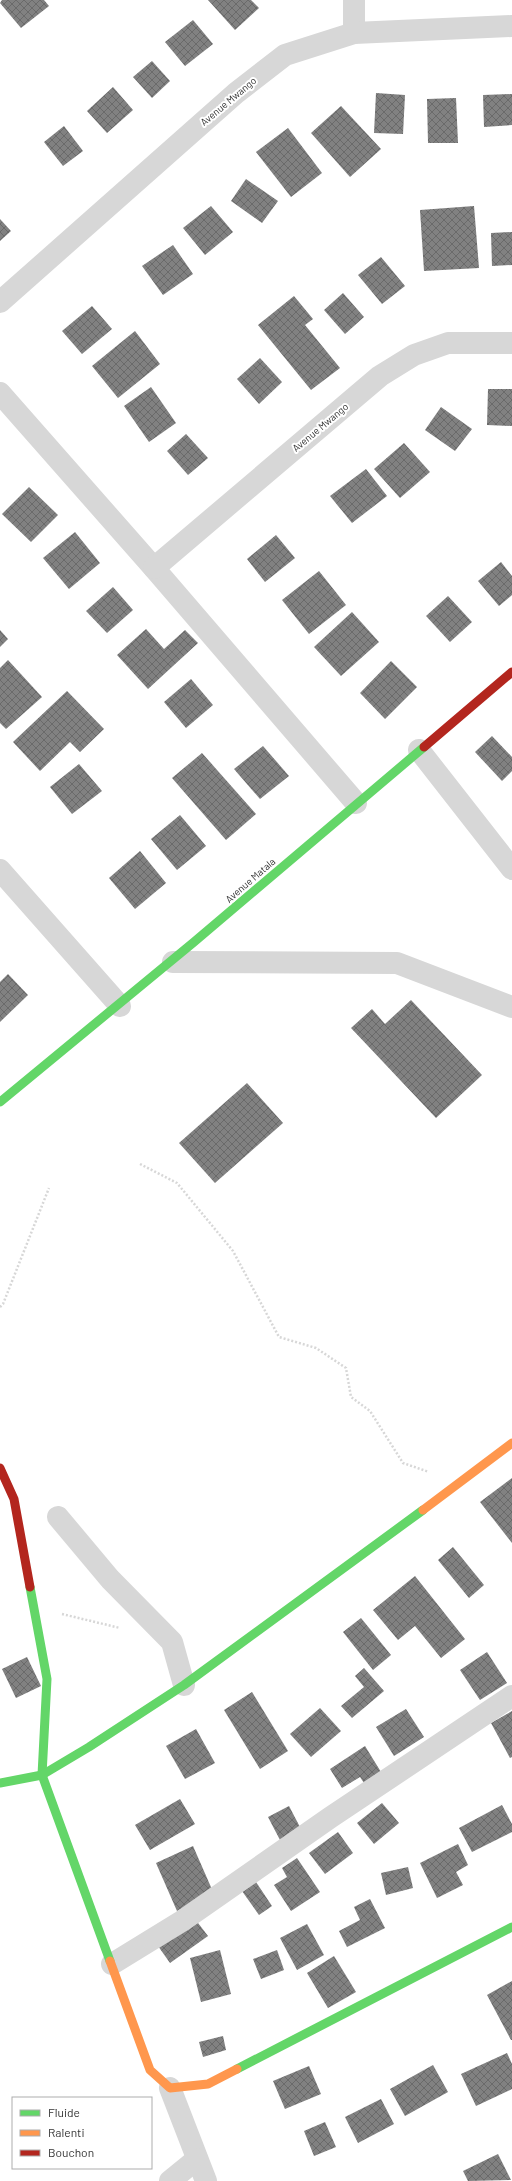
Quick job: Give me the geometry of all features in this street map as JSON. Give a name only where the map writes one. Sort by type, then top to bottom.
[{"type":"street","points":[[354,0],[354,33]]},
{"type":"street","name":"Avenue Mwango","points":[[0,302],[236,93],[286,55],[354,33],[512,26]]},
{"type":"street","name":"Avenue Mwango","points":[[154,568],[380,376],[414,355],[448,343],[512,343]]},
{"type":"street","points":[[0,393],[154,568],[356,803]]},
{"type":"street","name":"Avenue Matala","points":[[0,1102],[173,962],[356,803],[512,672]]},
{"type":"street","points":[[419,750],[512,869]]},
{"type":"street","points":[[0,870],[120,1006]]},
{"type":"street","points":[[173,962],[397,963],[512,1007]]},
{"type":"street","points":[[0,1783],[42,1775],[89,1747],[184,1685],[461,1483],[512,1443]]},
{"type":"street","points":[[0,1468],[14,1499],[47,1679],[42,1775],[150,2070],[170,2088],[196,2159],[206,2181]]},
{"type":"street","points":[[58,1517],[110,1579],[172,1642],[184,1685]]},
{"type":"street","points":[[112,1964],[182,1921],[332,1817],[512,1696]]},
{"type":"street","points":[[170,2088],[208,2084],[512,1927]]},
{"type":"street","points":[[170,2181],[196,2159]]},
{"type":"path","points":[[140,1164],[177,1183],[233,1251],[279,1337],[316,1348],[346,1368],[351,1397],[370,1411],[403,1463],[461,1483]]},
{"type":"path","points":[[0,1307],[3,1304],[49,1188]]},
{"type":"path","points":[[35,1607],[127,1630]]},
{"type":"building","points":[[2,0],[44,0],[49,6],[21,28],[0,3]]},
{"type":"building","points":[[208,0],[251,0],[259,8],[235,30]]},
{"type":"building","points":[[193,20],[213,44],[185,66],[165,42]]},
{"type":"building","points":[[152,61],[170,81],[152,98],[133,77]]},
{"type":"building","points":[[113,87],[133,110],[107,133],[87,111]]},
{"type":"building","points":[[376,93],[405,95],[403,134],[374,133]]},
{"type":"building","points":[[512,94],[512,125],[484,127],[483,95]]},
{"type":"building","points":[[456,98],[458,143],[428,143],[427,99]]},
{"type":"building","points":[[341,106],[381,149],[350,177],[311,133]]},
{"type":"building","points":[[64,126],[83,151],[63,166],[44,142]]},
{"type":"building","points":[[288,128],[322,173],[291,197],[256,152]]},
{"type":"building","points":[[246,179],[278,201],[262,223],[231,201]]},
{"type":"building","points":[[211,206],[233,232],[205,255],[183,228]]},
{"type":"building","points":[[474,206],[479,268],[424,271],[420,210]]},
{"type":"building","points":[[0,219],[11,231],[0,241]]},
{"type":"building","points":[[512,232],[512,265],[492,266],[491,233]]},
{"type":"building","points":[[173,245],[193,274],[163,295],[142,266]]},
{"type":"building","points":[[381,257],[405,286],[382,304],[358,275]]},
{"type":"building","points":[[343,293],[364,317],[345,334],[324,310]]},
{"type":"building","points":[[294,296],[313,319],[305,325],[340,368],[311,390],[258,325]]},
{"type":"building","points":[[92,306],[112,329],[82,354],[62,331]]},
{"type":"building","points":[[135,331],[160,364],[118,398],[92,366]]},
{"type":"building","points":[[260,358],[282,382],[259,404],[237,379]]},
{"type":"building","points":[[151,387],[176,423],[149,442],[124,406]]},
{"type":"building","points":[[488,389],[512,389],[512,426],[487,425]]},
{"type":"building","points":[[441,407],[472,429],[455,451],[425,430]]},
{"type":"building","points":[[186,434],[208,458],[188,475],[167,451]]},
{"type":"building","points":[[404,443],[430,472],[400,498],[374,469]]},
{"type":"building","points":[[366,469],[387,496],[352,523],[330,496]]},
{"type":"building","points":[[29,487],[58,515],[31,542],[2,514]]},
{"type":"building","points":[[75,532],[100,563],[69,589],[43,558]]},
{"type":"building","points":[[276,535],[295,558],[265,582],[247,559]]},
{"type":"building","points":[[501,562],[512,576],[512,595],[499,606],[478,581]]},
{"type":"building","points":[[319,571],[346,605],[309,634],[282,600]]},
{"type":"building","points":[[113,587],[133,610],[107,633],[86,611]]},
{"type":"building","points":[[448,596],[472,622],[450,642],[426,616]]},
{"type":"building","points":[[352,612],[379,642],[341,676],[314,647]]},
{"type":"building","points":[[146,629],[164,649],[185,630],[198,643],[148,689],[117,655]]},
{"type":"building","points":[[0,630],[8,639],[0,647]]},
{"type":"building","points":[[8,660],[42,697],[6,729],[0,723],[0,668]]},
{"type":"building","points":[[391,661],[417,687],[385,719],[360,693]]},
{"type":"building","points":[[191,679],[213,705],[186,728],[164,702]]},
{"type":"building","points":[[67,691],[104,729],[80,752],[70,742],[40,771],[13,742]]},
{"type":"building","points":[[492,736],[512,757],[512,771],[502,781],[475,752]]},
{"type":"building","points":[[263,746],[289,776],[260,799],[234,769]]},
{"type":"building","points":[[202,753],[256,814],[226,840],[172,778]]},
{"type":"building","points":[[79,764],[102,791],[72,814],[50,787]]},
{"type":"building","points":[[180,815],[206,846],[177,870],[151,839]]},
{"type":"building","points":[[140,851],[166,883],[135,909],[109,878]]},
{"type":"building","points":[[8,974],[28,995],[0,1022],[0,982]]},
{"type":"building","points":[[411,1000],[482,1075],[436,1118],[351,1028],[372,1009],[385,1024]]},
{"type":"building","points":[[247,1083],[283,1123],[215,1183],[179,1143]]},
{"type":"building","points":[[512,1478],[512,1543],[480,1502]]},
{"type":"building","points":[[453,1547],[484,1585],[469,1598],[438,1560]]},
{"type":"building","points":[[415,1576],[465,1639],[441,1658],[415,1626],[398,1640],[373,1610]]},
{"type":"building","points":[[361,1618],[391,1655],[373,1670],[343,1632]]},
{"type":"building","points":[[487,1652],[507,1683],[480,1700],[460,1670]]},
{"type":"building","points":[[27,1657],[41,1686],[16,1698],[2,1669]]},
{"type":"building","points":[[364,1668],[384,1691],[352,1718],[341,1706],[364,1687],[355,1676]]},
{"type":"building","points":[[252,1692],[288,1751],[260,1769],[224,1710]]},
{"type":"building","points":[[320,1708],[341,1731],[311,1757],[290,1734]]},
{"type":"building","points":[[406,1709],[424,1737],[394,1756],[376,1727]]},
{"type":"building","points":[[512,1711],[512,1757],[510,1758],[491,1723]]},
{"type":"building","points":[[196,1729],[215,1763],[185,1779],[166,1746]]},
{"type":"building","points":[[365,1746],[381,1772],[364,1783],[360,1777],[342,1788],[330,1769]]},
{"type":"building","points":[[180,1799],[195,1824],[150,1850],[135,1825]]},
{"type":"building","points":[[382,1803],[399,1823],[374,1844],[357,1823]]},
{"type":"building","points":[[502,1805],[512,1824],[512,1832],[472,1852],[459,1828]]},
{"type":"building","points":[[289,1806],[301,1829],[280,1840],[268,1817]]},
{"type":"building","points":[[338,1832],[353,1853],[325,1874],[309,1853]]},
{"type":"building","points":[[458,1844],[468,1865],[456,1872],[463,1885],[437,1898],[420,1863]]},
{"type":"building","points":[[193,1846],[214,1894],[177,1911],[156,1863]]},
{"type":"building","points":[[297,1858],[320,1892],[291,1911],[274,1885],[287,1877],[282,1868]]},
{"type":"building","points":[[408,1867],[413,1888],[386,1895],[381,1873]]},
{"type":"building","points":[[256,1882],[272,1906],[259,1915],[242,1891]]},
{"type":"building","points":[[370,1899],[385,1928],[347,1947],[339,1931],[360,1920],[354,1907]]},
{"type":"building","points":[[195,1919],[208,1936],[170,1963],[158,1946]]},
{"type":"building","points":[[307,1924],[324,1955],[297,1970],[280,1938]]},
{"type":"building","points":[[220,1950],[231,1994],[201,2002],[190,1958]]},
{"type":"building","points":[[277,1950],[284,1970],[261,1979],[253,1959]]},
{"type":"building","points":[[334,1956],[356,1992],[328,2008],[307,1973]]},
{"type":"building","points":[[512,1981],[512,2040],[511,2040],[487,1995]]},
{"type":"building","points":[[223,2036],[226,2050],[203,2057],[199,2042]]},
{"type":"building","points":[[507,2053],[512,2064],[512,2089],[476,2106],[461,2074]]},
{"type":"building","points":[[433,2065],[448,2092],[405,2116],[390,2089]]},
{"type":"building","points":[[309,2066],[321,2094],[285,2109],[273,2081]]},
{"type":"building","points":[[381,2099],[394,2124],[358,2143],[345,2117]]},
{"type":"building","points":[[325,2122],[336,2147],[314,2156],[304,2131]]},
{"type":"building","points":[[498,2154],[511,2180],[468,2181],[463,2171]]},
{"type":"traffic: fast","points":[[0,1102],[194,942],[424,747]]},
{"type":"traffic: fast","points":[[0,1783],[42,1775],[89,1747],[184,1685],[423,1510]]},
{"type":"traffic: fast","points":[[30,1587],[47,1679],[42,1775],[110,1961]]},
{"type":"traffic: fast","points":[[237,2069],[512,1927]]},
{"type":"traffic: slow","points":[[423,1510],[512,1443]]},
{"type":"traffic: slow","points":[[110,1961],[150,2070],[170,2088],[208,2084],[237,2069]]},
{"type":"traffic: jam","points":[[424,747],[512,672]]},
{"type":"traffic: jam","points":[[0,1468],[14,1499],[30,1587]]}]
